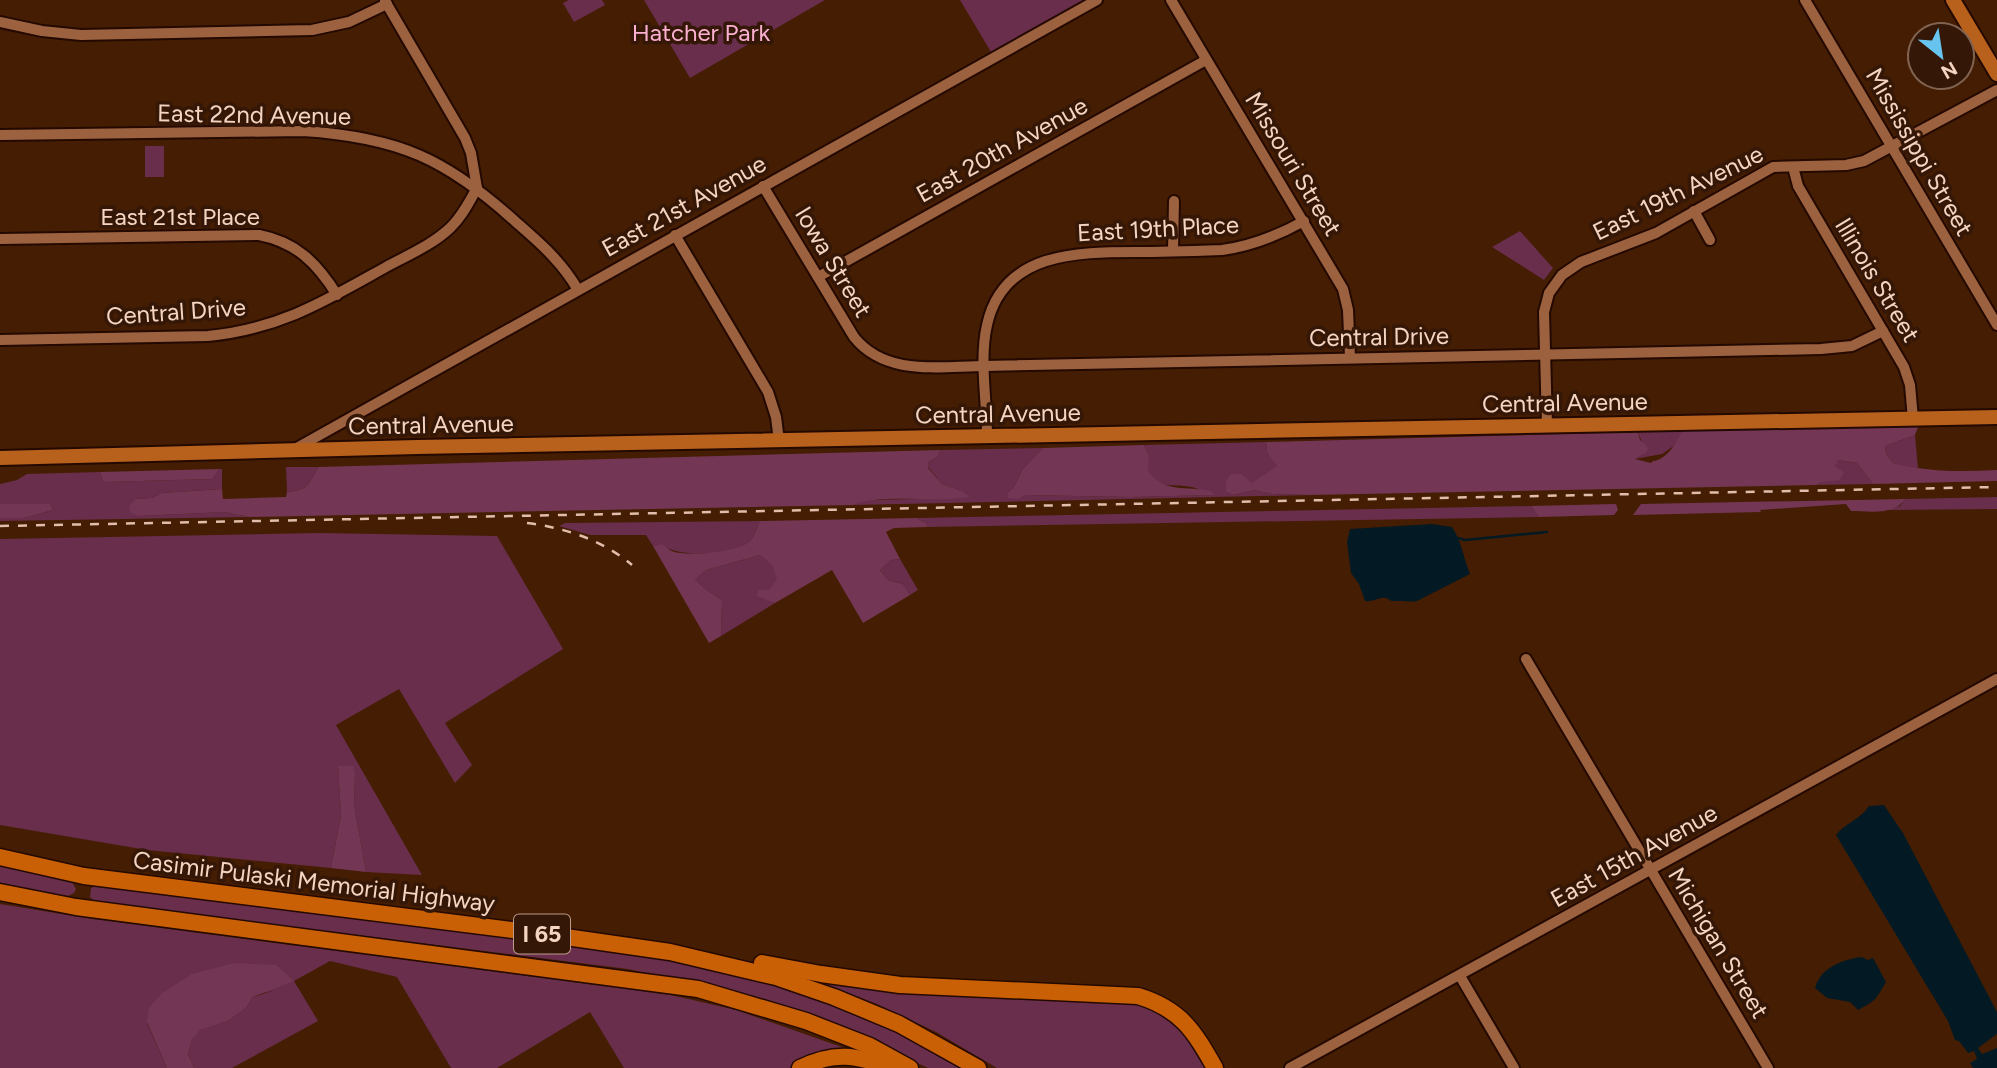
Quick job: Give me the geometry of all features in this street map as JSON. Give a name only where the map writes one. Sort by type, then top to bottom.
[{"type":"highway","name":"Casimir Pulaski Memorial Highway","points":[[0,857],[85,876],[670,952],[776,976],[834,997],[899,1024],[978,1068]]},
{"type":"highway","name":"I 65","points":[[0,892],[76,907],[698,989],[806,1021],[870,1046],[910,1068]]},
{"type":"highway","points":[[670,952],[743,959],[900,985],[1138,996],[1175,1012],[1189,1026],[1214,1068]]},
{"type":"highway","points":[[800,1068],[816,1060],[834,1056],[852,1056],[892,1068]]},
{"type":"main road","points":[[1953,0],[1997,74]]},
{"type":"main road","name":"Central Avenue","points":[[0,458],[1997,417]]},
{"type":"street","name":"East 21st Avenue","points":[[292,450],[1097,0]]},
{"type":"street","name":"Missouri Street","points":[[1171,0],[1345,294],[1350,358]]},
{"type":"street","name":"Mississippi Street","points":[[1805,0],[1997,325]]},
{"type":"street","points":[[0,22],[42,32],[81,35],[312,30],[349,22],[386,2],[465,138],[471,153],[477,188]]},
{"type":"street","name":"East 20th Avenue","points":[[818,277],[1206,60]]},
{"type":"street","name":"East 19th Avenue","points":[[1547,426],[1544,317],[1546,300],[1562,275],[1581,262],[1644,239],[1773,167],[1852,164],[1870,159],[1997,90]]},
{"type":"street","name":"East 22nd Avenue","points":[[0,135],[303,131],[383,141],[410,151],[477,188],[554,256],[578,290]]},
{"type":"street","name":"Illinois Street","points":[[1793,167],[1798,186],[1907,376],[1913,419]]},
{"type":"street","name":"Iowa Street","points":[[763,186],[854,337],[874,355]]},
{"type":"street","name":"Central Drive","points":[[0,340],[198,336],[233,333],[293,316],[337,295],[445,233],[457,222],[477,188]]},
{"type":"street","points":[[1173,251],[1174,201]]},
{"type":"street","points":[[1694,211],[1710,240]]},
{"type":"street","name":"East 19th Place","points":[[987,437],[985,337],[993,307],[1005,287],[1024,271],[1049,259],[1079,253],[1222,250],[1242,247],[1264,241],[1304,222]]},
{"type":"street","name":"East 21st Place","points":[[0,239],[258,235],[286,243],[306,256],[319,268],[337,295]]},
{"type":"street","points":[[675,235],[768,393],[776,417],[779,441]]},
{"type":"street","name":"Central Drive","points":[[874,355],[893,364],[907,366],[985,366],[1841,348],[1858,344],[1883,331]]},
{"type":"street","name":"Michigan Street","points":[[1526,659],[1768,1068]]},
{"type":"street","name":"East 15th Avenue","points":[[1290,1068],[1997,679]]},
{"type":"street","points":[[1460,976],[1514,1068]]},
{"type":"green space","points":[[569,0],[602,0],[605,5],[574,22],[563,3]]},
{"type":"green space","name":"Hatcher Park","points":[[644,0],[825,0],[690,78]]},
{"type":"green space","points":[[960,0],[1084,0],[991,52]]},
{"type":"green space","points":[[145,146],[164,146],[164,177],[145,177]]},
{"type":"green space","points":[[1520,231],[1553,268],[1544,280],[1492,247]]},
{"type":"green space","points":[[1682,431],[1678,443],[1662,454],[1635,459],[1646,453],[1638,432]]},
{"type":"green space","points":[[1915,435],[1918,469],[1893,463],[1886,454],[1885,446]]},
{"type":"green space","points":[[1266,442],[1267,452],[1278,465],[1252,484],[1246,480],[1226,492],[1233,495],[1254,490],[1272,494],[1310,495],[853,505],[864,500],[962,498],[962,491],[942,484],[928,467],[929,461],[938,457],[940,450],[1043,448],[1023,469],[1014,487],[1007,493],[1019,499],[1026,495],[1213,495],[1192,487],[1162,484],[1147,471],[1149,455],[1144,445]]},
{"type":"green space","points":[[1838,460],[1857,463],[1873,484],[1816,485],[1822,482]]},
{"type":"green space","points":[[286,467],[318,467],[307,486],[287,492]]},
{"type":"green space","points":[[219,469],[222,469],[222,489],[162,493],[152,498],[136,499],[138,516],[225,512],[249,517],[0,521],[0,518],[24,518],[53,510],[50,504],[0,504],[0,484],[17,480],[27,474],[100,472],[103,482],[213,479]]},
{"type":"green space","points":[[1997,497],[1997,509],[1888,510],[1900,506],[1905,499]]},
{"type":"green space","points":[[1531,506],[1539,517],[928,527],[916,518]]},
{"type":"green space","points":[[760,521],[752,539],[743,546],[706,554],[680,552],[662,545],[653,546],[646,535],[590,535],[559,526],[565,523]]},
{"type":"green space","points":[[319,533],[497,536],[563,649],[445,723],[472,765],[455,783],[399,689],[336,725],[422,875],[366,872],[354,805],[355,773],[338,766],[341,815],[331,868],[147,850],[0,825],[0,539]]},
{"type":"green space","points":[[760,555],[772,566],[778,580],[769,590],[767,599],[775,603],[721,636],[722,600],[694,578],[706,570]]},
{"type":"green space","points":[[900,559],[918,590],[910,595],[903,584],[888,580],[880,570],[891,560]]},
{"type":"green space","points":[[0,866],[72,882],[76,889],[68,896],[0,884]]},
{"type":"green space","points":[[97,885],[683,959],[785,986],[840,1004],[910,1037],[963,1068],[928,1068],[855,1034],[768,1000],[628,969],[95,902],[90,897],[91,888]]},
{"type":"green space","points":[[0,904],[93,919],[671,995],[736,1010],[850,1050],[800,1062],[790,1068],[624,1068],[590,1012],[497,1068],[451,1068],[397,977],[330,961],[294,981],[318,1021],[232,1068],[194,1068],[188,1054],[192,1040],[199,1030],[228,1021],[246,1008],[253,997],[275,990],[147,1023],[167,1068],[0,1068]]},
{"type":"green space","points":[[815,980],[903,992],[1123,1000],[1150,1008],[1174,1023],[1193,1043],[1206,1068],[997,1068],[936,1032],[877,1004]]},
{"type":"shaded area","points":[[1918,427],[1915,435],[1885,446],[1886,454],[1893,463],[1945,471],[1997,470],[1997,481],[1873,484],[1857,463],[1838,460],[1835,466],[1844,473],[1839,480],[1816,485],[1310,495],[1272,494],[1254,490],[1233,495],[1226,492],[1226,481],[1231,474],[1241,474],[1252,483],[1277,466],[1267,452],[1266,442],[1638,432],[1640,440],[1648,447],[1646,453],[1635,459],[1651,463],[1667,454],[1682,431]]},
{"type":"shaded area","points":[[1144,445],[1149,455],[1148,471],[1161,483],[1211,491],[1214,495],[1026,495],[1019,499],[1008,498],[1007,493],[1014,487],[1023,469],[1043,448]]},
{"type":"shaded area","points":[[940,450],[938,457],[929,461],[928,468],[942,484],[970,497],[878,500],[853,505],[249,517],[225,512],[138,516],[130,512],[129,506],[136,499],[152,498],[162,493],[222,489],[223,499],[286,497],[287,492],[307,486],[318,467]]},
{"type":"shaded area","points":[[219,469],[213,479],[103,482],[100,472]]},
{"type":"shaded area","points":[[1905,499],[1894,508],[1881,511],[1851,511],[1846,504],[1760,510],[1761,512],[1633,515],[1641,504]]},
{"type":"shaded area","points":[[0,504],[50,504],[53,510],[24,518],[0,518]]},
{"type":"shaded area","points":[[1616,504],[1618,510],[1614,515],[1539,517],[1531,506]]},
{"type":"shaded area","points":[[916,518],[928,527],[894,528],[886,532],[900,559],[891,560],[880,570],[888,580],[903,584],[910,595],[863,623],[832,570],[775,603],[757,596],[758,590],[769,590],[777,579],[772,566],[760,555],[706,570],[695,579],[722,600],[721,636],[709,643],[653,546],[662,544],[678,553],[688,554],[737,548],[750,541],[760,521]]},
{"type":"shaded area","points":[[338,766],[353,766],[355,773],[354,805],[366,872],[331,868],[341,815]]},
{"type":"shaded area","points":[[234,963],[276,965],[294,981],[253,997],[246,1008],[228,1021],[200,1030],[192,1040],[188,1054],[194,1068],[167,1068],[147,1022],[149,1008],[162,993],[192,974]]},
{"type":"water","points":[[1432,524],[1452,527],[1470,574],[1417,601],[1392,601],[1385,598],[1365,601],[1359,584],[1351,573],[1347,542],[1350,529]]},
{"type":"water","points":[[1884,805],[1903,833],[1997,1012],[1997,1034],[1978,1048],[1982,1054],[1997,1048],[1997,1068],[1973,1068],[1970,1063],[1977,1059],[1974,1051],[1968,1053],[1959,1041],[1955,1040],[1948,1021],[1836,835],[1869,806]]},
{"type":"water","points":[[1862,957],[1868,960],[1873,958],[1886,982],[1878,996],[1869,1004],[1858,1010],[1850,1002],[1827,998],[1815,988],[1822,975],[1833,966]]},
{"type":"waterway","points":[[1458,538],[1465,540],[1547,532]]},
{"type":"railway","points":[[0,526],[1997,487]]},
{"type":"railway","points":[[527,523],[583,536],[632,565]]}]
